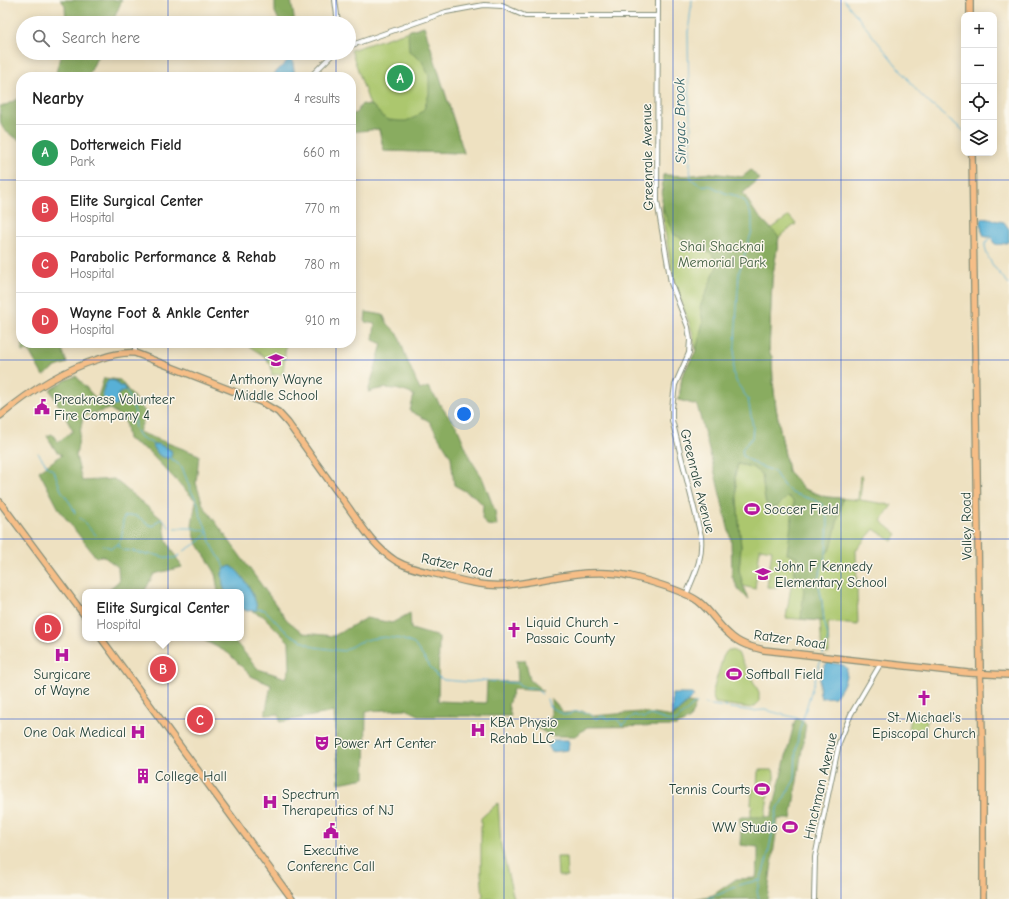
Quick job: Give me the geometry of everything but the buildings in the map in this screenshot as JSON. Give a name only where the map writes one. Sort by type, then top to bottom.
[{"type":"main road","points":[[970,0],[970,12]]},
{"type":"main road","name":"Valley Road","points":[[972,156],[980,674],[983,763],[983,899]]},
{"type":"main road","name":"Ratzer Road","points":[[0,416],[23,397],[74,367],[116,354],[135,353],[261,402],[278,412],[288,423],[366,532],[383,551],[402,564],[414,569],[473,583],[491,585],[514,584],[580,573],[622,574],[645,580],[693,598],[706,608],[728,634],[742,644],[764,650],[1009,676]]},
{"type":"main road","points":[[0,502],[82,612]]},
{"type":"main road","points":[[103,641],[292,899]]},
{"type":"street","points":[[335,0],[337,16]]},
{"type":"street","name":"Greenrale Avenue","points":[[658,0],[657,201],[671,283],[688,327],[690,340],[689,353],[675,385],[672,420],[701,536],[702,549],[699,562],[686,595]]},
{"type":"street","points":[[356,44],[446,12],[484,5],[502,6],[527,16],[657,16]]},
{"type":"street","points":[[315,72],[327,60]]},
{"type":"street","points":[[135,348],[135,353]]},
{"type":"street","name":"Hinchman Avenue","points":[[814,899],[815,857],[839,743],[851,714],[881,663]]},
{"type":"green space","points":[[60,0],[122,0],[115,16],[66,16],[65,5]]},
{"type":"green space","points":[[275,0],[291,0],[294,16],[277,16],[275,12]]},
{"type":"green space","points":[[424,26],[464,153],[384,151],[373,106],[370,105],[354,60],[356,60],[356,48]]},
{"type":"green space","points":[[424,26],[464,153],[384,151],[379,129],[356,131],[356,113],[362,104],[373,106],[382,116],[389,120],[399,121],[406,121],[416,117],[424,109],[429,94],[429,76],[422,61],[409,51],[408,31]]},
{"type":"green space","points":[[59,60],[96,60],[90,72],[56,72]]},
{"type":"green space","points":[[16,100],[16,138],[9,134],[1,124],[0,106],[4,106]]},
{"type":"green space","name":"Shai Shacknai Memorial Park","points":[[751,170],[759,179],[743,193],[755,212],[779,237],[772,280],[769,352],[772,357],[776,408],[788,471],[804,489],[826,497],[843,498],[831,548],[826,554],[818,579],[824,621],[801,619],[805,577],[794,576],[797,556],[787,554],[794,502],[788,496],[777,507],[768,508],[765,500],[762,475],[752,467],[738,464],[735,476],[741,547],[739,570],[745,592],[749,599],[739,591],[732,576],[731,540],[697,405],[679,400],[682,376],[696,351],[703,322],[700,307],[717,266],[712,254],[673,234],[664,212],[662,202],[663,175],[686,176],[711,173],[742,177]]},
{"type":"green space","name":"Shai Shacknai Memorial Park","points":[[711,173],[743,193],[755,212],[771,229],[789,216],[796,224],[779,237],[772,280],[769,352],[772,357],[776,408],[788,471],[804,489],[826,497],[858,500],[860,476],[862,476],[860,500],[892,505],[881,521],[897,534],[892,541],[874,529],[856,550],[858,625],[828,622],[829,653],[822,652],[820,621],[786,618],[791,586],[777,584],[777,588],[767,587],[772,550],[760,548],[755,589],[743,586],[739,570],[741,547],[735,476],[738,464],[752,467],[762,475],[765,500],[788,496],[697,405],[679,400],[682,376],[696,351],[692,331],[673,279],[662,212],[663,175],[686,176]]},
{"type":"green space","points":[[366,312],[383,315],[388,324],[398,334],[420,390],[428,387],[457,427],[471,460],[482,477],[495,511],[497,526],[487,525],[482,519],[483,505],[474,496],[454,485],[451,457],[429,421],[410,411],[414,395],[386,388],[368,392],[382,344],[373,340],[375,324],[365,322]]},
{"type":"green space","points":[[22,348],[62,348],[67,363],[56,367],[43,376],[29,351],[22,352]]},
{"type":"green space","name":"Anthony Wayne Middle School","points":[[252,348],[286,348],[283,374],[272,375],[271,365],[264,356]]},
{"type":"green space","points":[[76,376],[97,400],[104,378],[120,380],[146,413],[139,432],[199,455],[196,483],[203,505],[287,620],[303,633],[334,636],[366,618],[392,623],[410,613],[411,629],[439,637],[438,701],[486,703],[487,681],[518,682],[517,660],[525,660],[530,680],[543,691],[513,689],[508,705],[511,716],[421,716],[406,709],[366,711],[365,778],[339,783],[334,712],[280,722],[279,714],[265,715],[271,685],[251,676],[228,653],[206,641],[235,641],[258,669],[286,678],[290,668],[289,642],[263,616],[244,607],[244,589],[218,589],[215,572],[196,541],[192,525],[196,501],[148,451],[128,439],[125,420],[110,409],[83,416],[76,456],[82,481],[114,479],[163,520],[167,542],[182,567],[154,574],[146,589],[109,589],[119,581],[118,567],[103,556],[96,557],[60,511],[39,471],[62,455],[56,451],[47,436],[52,434],[58,442],[73,431],[50,390],[64,381]]},
{"type":"green space","name":"Softball Field","points":[[728,650],[738,653],[759,692],[759,702],[751,708],[715,703],[712,694],[723,657]]},
{"type":"green space","points":[[551,699],[564,713],[584,711],[593,716],[640,712],[673,717],[687,703],[696,704],[690,719],[676,726],[587,727],[576,736],[550,736],[532,724],[551,719]]},
{"type":"green space","points":[[912,713],[928,716],[925,731],[909,729]]},
{"type":"green space","points":[[798,719],[806,724],[791,819],[778,819],[767,899],[695,899],[713,895],[736,879],[756,878],[758,847],[740,845],[741,829],[739,817],[771,817],[795,720]]},
{"type":"green space","name":"Tennis Courts","points":[[759,770],[773,770],[774,775],[773,787],[772,789],[768,790],[765,819],[751,818],[751,808],[753,807],[751,805],[752,790],[757,788]]},
{"type":"green space","points":[[498,803],[501,846],[514,899],[480,899],[483,896],[481,874],[481,818]]},
{"type":"green space","points":[[557,857],[566,857],[567,876],[558,876]]},
{"type":"water","points":[[288,60],[293,60],[294,72],[276,72]]},
{"type":"water","points":[[983,218],[1004,222],[1009,229],[1009,241],[1004,244],[995,244],[992,237],[985,237],[981,227],[981,220]]},
{"type":"water","points":[[109,380],[116,381],[119,386],[123,386],[126,390],[118,394],[118,405],[115,406],[105,401],[103,396],[104,387]]},
{"type":"water","points":[[152,444],[158,444],[171,450],[172,454],[170,458],[163,457],[157,453]]},
{"type":"water","points":[[231,566],[240,574],[252,592],[257,610],[247,611],[244,610],[244,589],[224,589],[222,573],[225,568]]},
{"type":"water","points":[[828,662],[843,665],[847,668],[846,676],[844,684],[835,697],[821,698],[819,689],[820,679],[825,665]]},
{"type":"water","points":[[672,694],[692,694],[694,696],[672,717]]},
{"type":"water","points":[[553,740],[568,740],[568,750],[551,752],[548,745]]},
{"type":"waterway","name":"Singac Brook","points":[[692,0],[688,33],[691,178],[700,185],[711,186],[745,201],[752,217],[752,231],[739,272],[733,373],[737,383],[748,399],[753,427],[752,438],[742,449],[743,456],[759,466],[774,471],[783,485],[792,493],[814,500],[823,505],[828,522],[826,554],[818,579],[824,621],[828,636],[823,654]]},
{"type":"waterway","name":"Singac Brook","points":[[844,0],[918,92],[929,103],[961,129]]},
{"type":"waterway","points":[[992,237],[985,243],[987,254],[993,265],[1009,284]]},
{"type":"waterway","points":[[126,390],[135,412],[135,429],[139,436],[153,444]]},
{"type":"waterway","points":[[38,453],[48,467],[54,471],[61,490],[75,513]]},
{"type":"waterway","points":[[169,457],[182,467],[191,491],[198,503],[199,512],[208,532],[200,541],[184,551]]},
{"type":"waterway","points":[[103,545],[111,548],[119,542],[122,535],[124,517],[134,515],[153,526],[159,520],[163,519],[169,527]]},
{"type":"waterway","points":[[80,518],[96,535]]},
{"type":"waterway","points":[[175,528],[194,528],[208,532],[210,542],[226,569]]},
{"type":"waterway","points":[[118,546],[123,550],[147,555],[152,554],[168,558],[175,558],[180,555]]},
{"type":"waterway","points":[[257,609],[265,610],[291,635],[314,647],[344,651],[357,643],[370,639],[384,637],[401,639],[414,644],[437,676],[444,680],[469,682],[487,680]]},
{"type":"waterway","name":"Singac Brook","points":[[759,899],[757,891],[767,859],[777,810],[795,779],[796,750],[799,732],[821,659]]},
{"type":"waterway","points":[[489,681],[517,683],[521,687],[535,688],[542,694]]},
{"type":"waterway","points":[[547,699],[549,706],[565,715],[572,712],[585,712],[596,719],[602,716],[608,719],[617,719],[622,725],[634,715],[644,718],[651,715],[669,721],[676,721],[695,703],[697,703]]},
{"type":"waterway","points":[[705,704],[752,711],[765,710],[801,719]]},
{"type":"waterway","points":[[704,899],[720,894],[742,884],[760,880]]},
{"type":"place","name":"Dotterweich Field","points":[[400,78]]},
{"type":"place","name":"Anthony Wayne Middle School","points":[[276,360]]},
{"type":"place","name":"Preakness Volunteer Fire Company 4","points":[[42,407]]},
{"type":"place","name":"Soccer Field","points":[[752,509]]},
{"type":"place","name":"John F Kennedy Elementary School","points":[[763,574]]},
{"type":"place","name":"Wayne Foot & Ankle Center","points":[[48,628]]},
{"type":"place","name":"Liquid Church - Passaic County","points":[[514,630]]},
{"type":"place","name":"Surgicare of Wayne","points":[[62,655]]},
{"type":"place","name":"Elite Surgical Center","points":[[163,669]]},
{"type":"place","name":"Softball Field","points":[[734,674]]},
{"type":"place","name":"St. Michael's Episcopal Church","points":[[924,698]]},
{"type":"place","name":"Parabolic Performance & Rehab","points":[[200,720]]},
{"type":"place","name":"KBA Physio Rehab LLC","points":[[478,730]]},
{"type":"place","name":"One Oak Medical","points":[[138,732]]},
{"type":"place","name":"Power Art Center","points":[[322,743]]},
{"type":"place","name":"College Hall","points":[[143,776]]},
{"type":"place","name":"Tennis Courts","points":[[762,789]]},
{"type":"place","name":"Spectrum Therapeutics of NJ","points":[[270,802]]},
{"type":"place","name":"WW Studio","points":[[790,827]]},
{"type":"place","name":"Executive Conferenc Call","points":[[331,831]]}]
